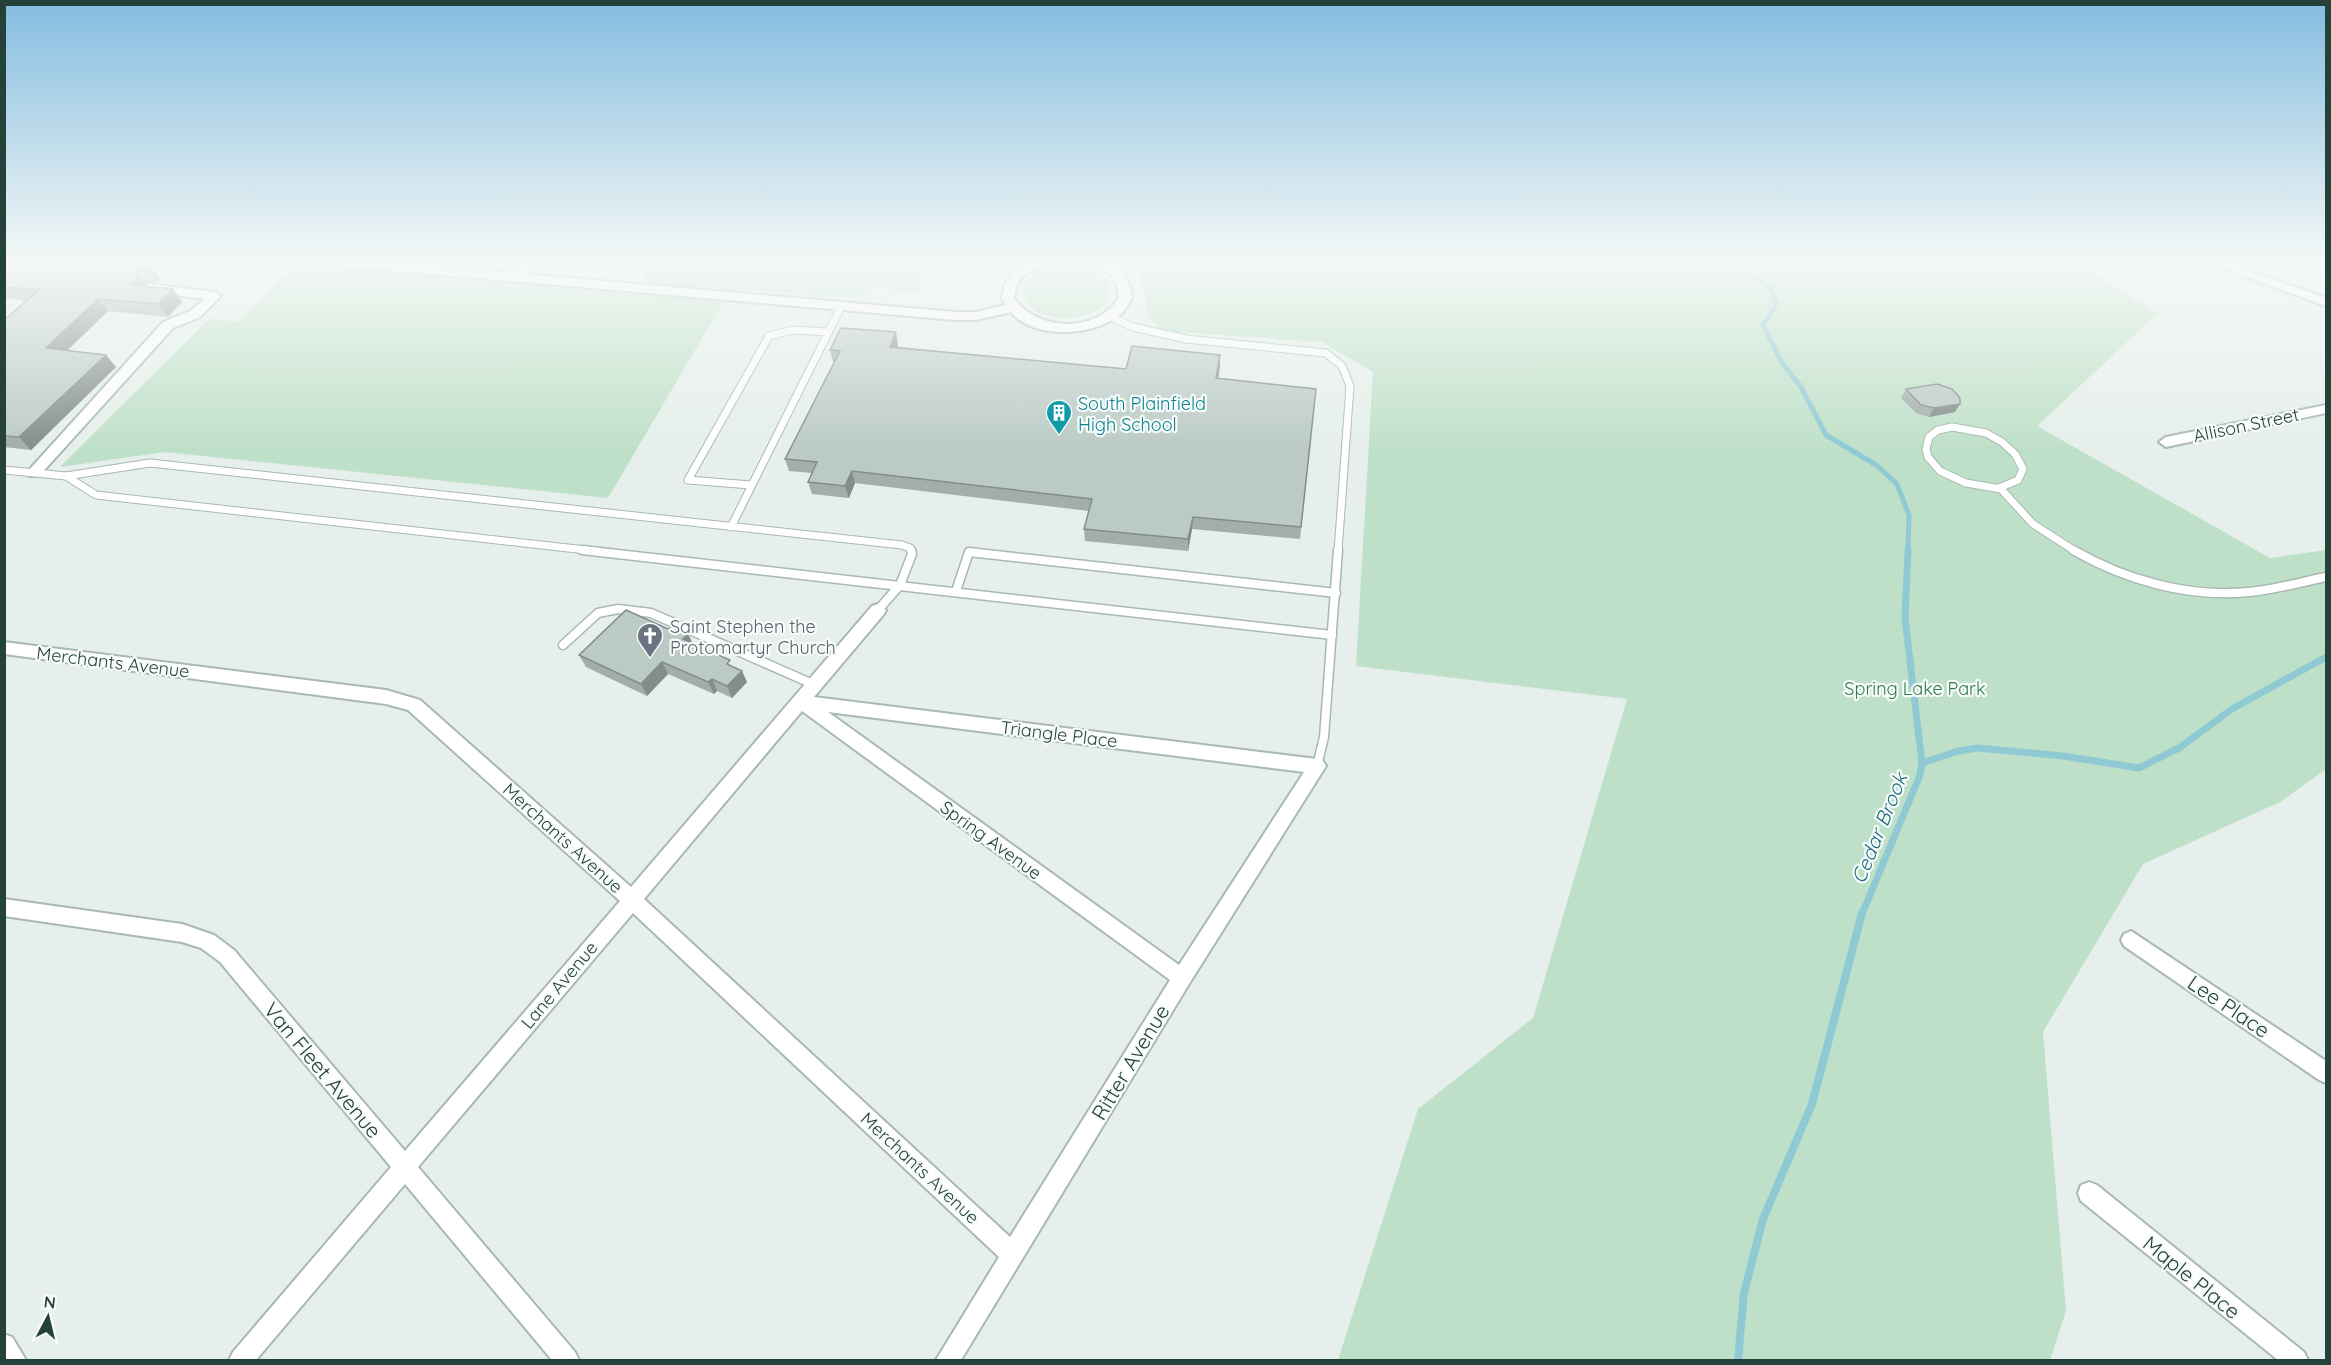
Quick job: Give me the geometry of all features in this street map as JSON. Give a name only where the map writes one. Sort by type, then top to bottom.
[{"type":"street","points":[[34,473],[138,354],[168,325],[174,323]]},
{"type":"street","points":[[1038,323],[1049,327],[1083,326],[1092,323]]},
{"type":"street","name":"Allison Street","points":[[2166,442],[2326,409]]},
{"type":"street","name":"Lane Avenue","points":[[241,1360],[878,610]]},
{"type":"street","name":"Merchants Avenue","points":[[4,648],[386,697],[414,705],[631,899],[1013,1255]]},
{"type":"street","name":"Triangle Place","points":[[801,702],[1317,766]]},
{"type":"street","name":"Spring Avenue","points":[[801,702],[1182,978]]},
{"type":"street","name":"Ritter Avenue","points":[[948,1360],[1182,978],[1317,766]]},
{"type":"street","name":"Van Fleet Avenue","points":[[4,907],[182,933],[207,941],[227,956],[567,1360]]},
{"type":"street","name":"Lee Place","points":[[2131,940],[2326,1073]]},
{"type":"street","name":"Maple Place","points":[[2089,1193],[2296,1360]]},
{"type":"street","points":[[4,1345],[14,1360]]},
{"type":"lane","points":[[731,527],[833,323]]},
{"type":"lane","points":[[1121,323],[1161,335],[1326,353],[1343,365],[1350,386],[1324,736],[1317,766]]},
{"type":"lane","points":[[751,485],[688,480],[769,336],[793,330],[828,332]]},
{"type":"lane","points":[[1999,488],[2018,480],[2023,469],[2014,452],[1995,436],[1959,427],[1944,428],[1932,433],[1926,442],[1930,458],[1946,474],[1963,483],[1999,488],[2035,526],[2064,546],[2145,583],[2189,591],[2239,594],[2326,577]]},
{"type":"lane","points":[[4,470],[66,476],[150,463],[902,545],[910,548],[912,554],[900,585],[878,610]]},
{"type":"lane","points":[[66,476],[96,495],[1332,635]]},
{"type":"lane","points":[[956,591],[969,552],[1336,593]]},
{"type":"lane","points":[[563,645],[598,613],[618,609],[651,613],[815,685]]},
{"type":"green space","points":[[205,323],[711,323],[608,498],[165,452],[60,467]]},
{"type":"green space","name":"Spring Lake Park","points":[[1154,323],[2148,323],[2037,426],[2270,558],[2326,550],[2326,769],[2280,802],[2143,864],[2043,1032],[2066,1311],[2050,1360],[1338,1360],[1418,1109],[1533,1018],[1627,699],[1356,666],[1373,372],[1322,342],[1161,331]]},
{"type":"building","points":[[4,323],[73,323],[46,348],[106,355],[19,437],[4,436]]},
{"type":"building","name":"South Plainfield High School","points":[[841,328],[896,332],[890,347],[1126,369],[1132,346],[1220,355],[1216,378],[1316,389],[1301,527],[1193,517],[1188,539],[1084,529],[1092,499],[852,471],[845,486],[808,482],[817,462],[785,459],[840,351],[830,350]]},
{"type":"building","points":[[1937,384],[1952,389],[1960,398],[1960,404],[1934,408],[1921,405],[1906,389]]},
{"type":"building","name":"Saint Stephen the Protomartyr Church","points":[[626,610],[668,629],[671,627],[688,634],[683,639],[730,660],[727,664],[742,671],[727,686],[712,679],[708,682],[662,662],[641,684],[579,655]]},
{"type":"waterway","name":"Cedar Brook","points":[[1764,323],[1763,325],[1782,363],[1801,387],[1826,435],[1876,465],[1897,484],[1909,515],[1908,551]]},
{"type":"waterway","name":"Cedar Brook","points":[[1908,550],[1905,618],[1922,763]]},
{"type":"waterway","points":[[1922,763],[1958,751],[1978,748],[2063,756],[2139,768],[2179,748],[2232,709],[2326,657]]},
{"type":"waterway","name":"Cedar Brook","points":[[1862,914],[1920,775],[1922,763]]},
{"type":"waterway","name":"Cedar Brook","points":[[1738,1360],[1744,1293],[1763,1219],[1812,1104],[1862,913]]},
{"type":"place","name":"South Plainfield High School","points":[[1059,436]]},
{"type":"place","name":"Saint Stephen the Protomartyr Church","points":[[650,659]]}]
